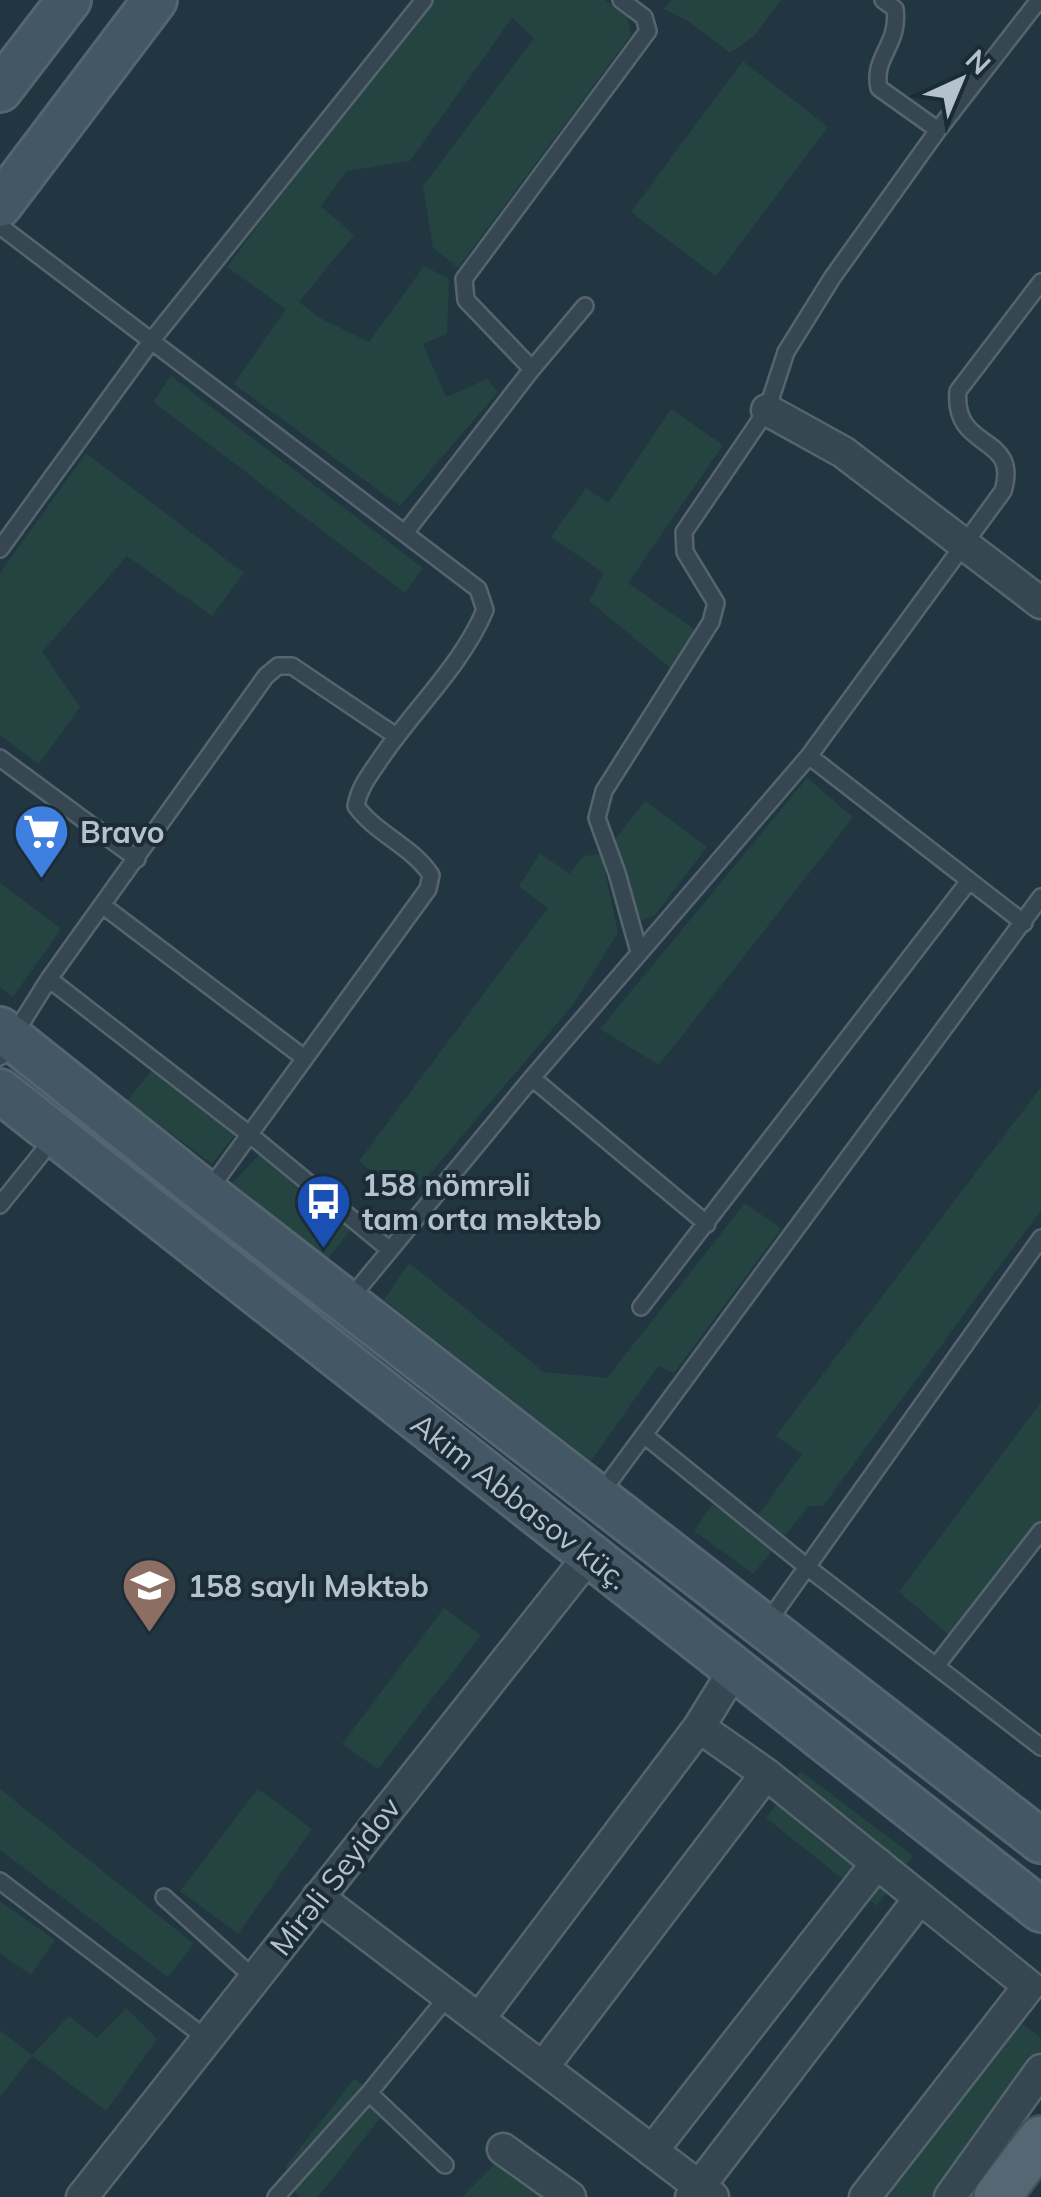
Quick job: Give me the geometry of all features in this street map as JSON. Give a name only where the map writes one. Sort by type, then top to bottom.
[{"type":"main road","points":[[0,90],[69,0]]},
{"type":"main road","points":[[0,206],[155,0]]},
{"type":"main road","name":"Akim Abbasov küç.","points":[[4,1042],[1039,1836]]},
{"type":"main road","name":"Akim Abbasov küç.","points":[[0,1091],[1041,1910]]},
{"type":"main road","points":[[736,1667],[765,1626]]},
{"type":"main road","points":[[996,2197],[1041,2139]]},
{"type":"street","points":[[767,410],[843,452],[1041,603]]},
{"type":"street","name":"Mirəli Seyidov","points":[[82,2197],[589,1556]]},
{"type":"street","points":[[479,2019],[699,1727],[736,1667]]},
{"type":"street","points":[[699,1727],[766,1774],[1035,1992],[864,2197]]},
{"type":"street","points":[[542,2068],[766,1774]]},
{"type":"street","points":[[652,2151],[878,1863]]},
{"type":"street","points":[[318,1896],[652,2151],[701,2194],[920,1898]]},
{"type":"street","points":[[950,2197],[1041,2070]]},
{"type":"street","points":[[503,2149],[570,2197]]},
{"type":"lane","points":[[0,549],[152,340],[424,0]]},
{"type":"lane","points":[[532,369],[466,300],[464,280],[648,31],[644,18],[621,0]]},
{"type":"lane","points":[[883,0],[895,9],[898,29],[876,73],[879,88],[938,130]]},
{"type":"lane","points":[[639,952],[596,818],[604,791],[711,622],[716,602],[685,552],[684,532],[767,410],[786,352],[832,278],[938,130],[1039,0]]},
{"type":"lane","points":[[0,226],[478,588],[485,610],[475,634],[396,736],[358,793],[356,806],[365,818],[422,860],[431,875],[428,889],[207,1194]]},
{"type":"lane","points":[[347,1302],[532,1078],[810,756],[1002,491],[1009,472],[1003,457],[962,422],[956,412],[958,392],[1041,282]]},
{"type":"lane","points":[[405,534],[584,306]]},
{"type":"lane","points":[[4,1042],[266,676],[278,666],[292,666],[396,736]]},
{"type":"lane","points":[[810,756],[1024,923]]},
{"type":"lane","points":[[0,758],[137,860]]},
{"type":"lane","points":[[641,1307],[969,881]]},
{"type":"lane","points":[[598,1497],[1041,897]]},
{"type":"lane","points":[[102,906],[303,1057]]},
{"type":"lane","points":[[49,979],[249,1134],[390,1250]]},
{"type":"lane","points":[[532,1078],[708,1224]]},
{"type":"lane","points":[[0,1205],[56,1135]]},
{"type":"lane","points":[[765,1626],[1041,1238]]},
{"type":"lane","points":[[644,1435],[807,1567],[1041,1747]]},
{"type":"lane","points":[[936,1666],[1041,1531]]},
{"type":"lane","points":[[0,1880],[207,2038]]},
{"type":"lane","points":[[164,1898],[254,1978]]},
{"type":"lane","points":[[276,2197],[369,2093],[448,1996]]},
{"type":"lane","points":[[369,2093],[444,2165]]},
{"type":"green space","points":[[425,0],[605,0],[627,16],[631,35],[458,268],[433,248],[423,186],[534,38],[512,18],[410,161],[347,171],[321,206],[354,235],[299,302],[320,318],[369,342],[424,266],[449,279],[447,334],[423,344],[446,397],[487,379],[498,392],[400,506],[234,384],[286,309],[227,267]]},
{"type":"green space","points":[[671,0],[781,0],[754,36],[730,53],[688,21],[664,9]]},
{"type":"green space","points":[[743,61],[828,127],[716,276],[631,212]]},
{"type":"green space","points":[[171,376],[423,568],[405,593],[153,402]]},
{"type":"green space","points":[[671,409],[723,445],[628,583],[707,638],[684,679],[589,601],[604,573],[551,537],[586,488],[608,503]]},
{"type":"green space","points":[[86,453],[244,573],[212,616],[127,556],[42,652],[80,707],[39,764],[0,735],[0,573]]},
{"type":"green space","points":[[807,778],[853,817],[659,1065],[600,1029]]},
{"type":"green space","points":[[645,801],[707,847],[655,915],[635,923],[614,841]]},
{"type":"green space","points":[[540,853],[569,874],[584,856],[601,854],[618,933],[572,1006],[407,1201],[359,1161],[548,908],[519,886]]},
{"type":"green space","points":[[0,883],[61,929],[13,997],[0,987]]},
{"type":"green space","points":[[157,1064],[241,1127],[212,1164],[127,1101]]},
{"type":"green space","points":[[1041,1087],[1041,1210],[823,1506],[809,1506],[753,1574],[694,1531],[712,1505],[751,1525],[802,1454],[776,1436]]},
{"type":"green space","points":[[263,1150],[354,1225],[328,1259],[232,1184]]},
{"type":"green space","points":[[745,1203],[781,1229],[674,1373],[658,1366],[591,1461],[384,1300],[409,1263],[544,1372],[607,1378]]},
{"type":"green space","points":[[1041,1402],[1041,1524],[958,1643],[899,1592]]},
{"type":"green space","points":[[444,1608],[481,1635],[378,1769],[342,1744]]},
{"type":"green space","points":[[801,1771],[913,1856],[877,1906],[766,1818]]},
{"type":"green space","points":[[0,1789],[194,1944],[168,1977],[0,1850]]},
{"type":"green space","points":[[258,1789],[312,1829],[238,1934],[180,1891]]},
{"type":"green space","points":[[0,1901],[55,1940],[31,1975],[0,1953]]},
{"type":"green space","points":[[997,2004],[1041,2038],[1041,2092],[961,2197],[852,2197]]},
{"type":"green space","points":[[126,2008],[157,2039],[106,2111],[32,2056],[0,2097],[0,2030],[32,2055],[69,2016],[97,2038]]},
{"type":"green space","points":[[354,2079],[392,2103],[318,2197],[298,2197],[286,2166]]},
{"type":"green space","points":[[498,2161],[543,2197],[462,2197]]},
{"type":"place","name":"Bravo","points":[[41,881]]},
{"type":"place","name":"158 nömrəli tam orta məktəb","points":[[323,1251]]},
{"type":"place","name":"158 saylı Məktəb","points":[[149,1635]]}]
